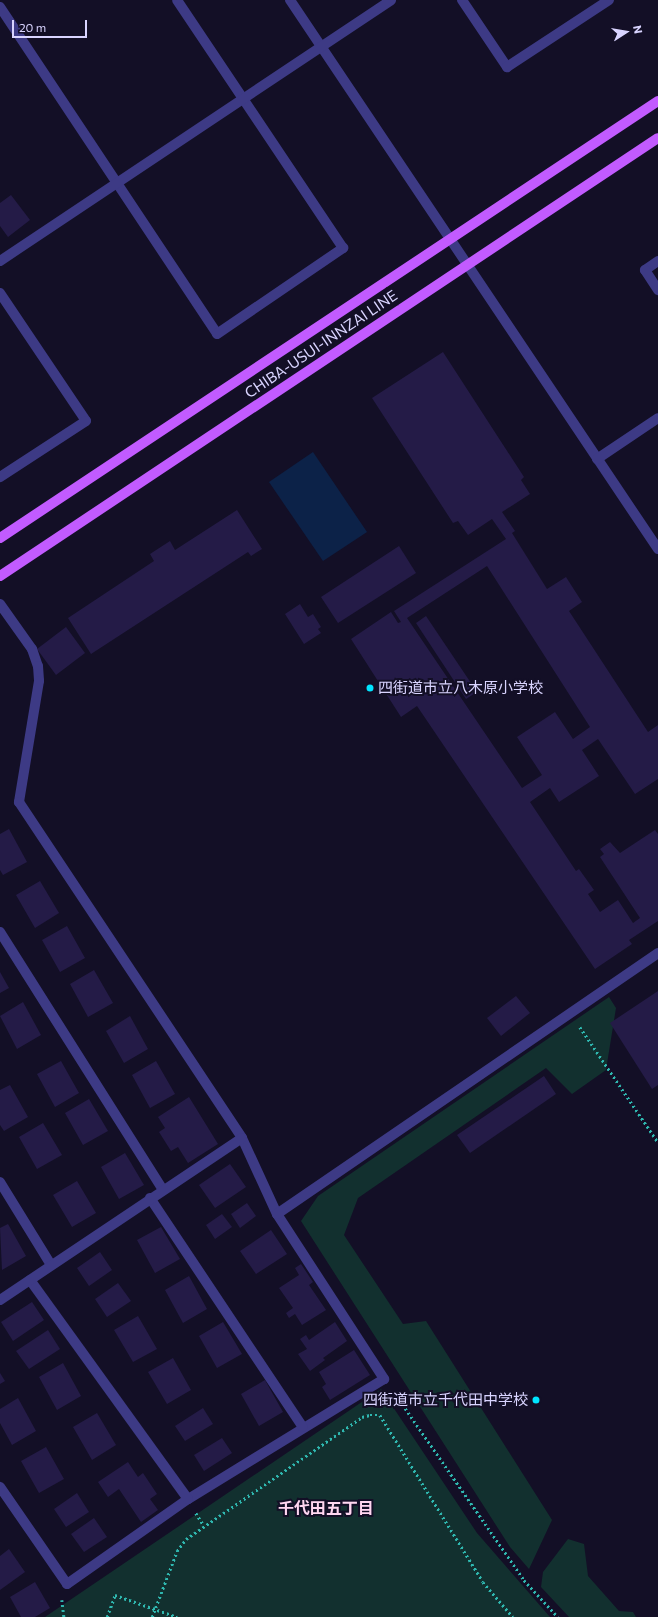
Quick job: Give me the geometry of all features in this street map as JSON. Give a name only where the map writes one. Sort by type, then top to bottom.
[{"type":"main road","name":"CHIBA-USUI-INNZAI LINE","points":[[0,538],[658,100]]},
{"type":"main road","name":"CHIBA-USUI-INNZAI LINE","points":[[0,576],[658,138]]},
{"type":"street","points":[[0,7],[218,334],[343,248],[177,0]]},
{"type":"street","points":[[290,0],[658,549]]},
{"type":"street","points":[[0,261],[391,0]]},
{"type":"street","points":[[462,0],[507,67],[608,0]]},
{"type":"street","points":[[658,261],[645,270],[658,290]]},
{"type":"street","points":[[0,293],[86,421],[0,477]]},
{"type":"street","points":[[597,459],[658,418]]},
{"type":"street","points":[[0,604],[32,649],[38,666],[39,681],[21,778],[19,802],[242,1138],[277,1214],[384,1379],[303,1427],[188,1499],[67,1584],[0,1487]]},
{"type":"street","points":[[0,932],[163,1190]]},
{"type":"street","points":[[277,1214],[658,954]]},
{"type":"street","points":[[0,1300],[150,1198],[242,1138]]},
{"type":"street","points":[[0,1182],[51,1265]]},
{"type":"street","points":[[150,1198],[303,1427]]},
{"type":"street","points":[[30,1280],[188,1499]]},
{"type":"path","points":[[570,1013],[658,1142]]},
{"type":"path","points":[[384,1379],[524,1580],[558,1617]]},
{"type":"path","points":[[152,1617],[177,1551],[186,1539],[362,1417],[375,1415],[380,1415],[483,1582],[513,1617]]},
{"type":"path","points":[[107,1617],[115,1595],[177,1617]]},
{"type":"green space","points":[[609,997],[616,1008],[606,1070],[572,1094],[546,1068],[358,1198],[344,1235],[403,1324],[426,1321],[552,1520],[529,1569],[510,1547],[301,1221],[318,1196]]},
{"type":"green space","points":[[381,1389],[477,1533],[550,1617],[45,1617]]},
{"type":"green space","points":[[568,1539],[584,1544],[588,1576],[619,1611],[633,1612],[636,1617],[569,1617],[541,1587],[543,1572]]},
{"type":"water","points":[[313,452],[367,532],[323,561],[269,482]]},
{"type":"building","points":[[11,195],[30,220],[8,237],[0,226],[0,203]]},
{"type":"building","points":[[443,352],[524,477],[521,480],[530,494],[502,512],[515,531],[512,533],[547,589],[566,577],[582,602],[569,611],[648,732],[658,725],[658,779],[635,794],[598,739],[582,750],[599,776],[559,802],[550,788],[530,802],[576,871],[579,869],[594,890],[588,894],[600,912],[618,900],[633,923],[640,918],[600,857],[604,854],[600,849],[610,842],[620,853],[655,830],[658,834],[658,921],[629,940],[632,944],[595,969],[417,706],[401,717],[351,639],[391,612],[398,623],[401,622],[394,611],[506,539],[492,519],[468,535],[458,521],[453,523],[372,398]],"holes":[[[487,566],[590,727],[573,739],[555,712],[517,737],[542,775],[522,788],[407,618]]]},
{"type":"building","points":[[237,510],[262,549],[251,556],[248,552],[91,654],[68,618],[154,561],[150,554],[170,541],[175,550]]},
{"type":"building","points":[[399,546],[416,573],[338,623],[321,597]]},
{"type":"building","points":[[300,604],[308,617],[313,614],[321,627],[318,629],[321,633],[304,644],[285,614]]},
{"type":"building","points":[[426,616],[477,692],[466,699],[416,623]]},
{"type":"building","points":[[66,627],[85,653],[56,675],[37,649]]},
{"type":"building","points":[[9,829],[27,862],[3,875],[0,870],[0,834]]},
{"type":"building","points":[[40,881],[59,913],[35,928],[16,895]]},
{"type":"building","points":[[67,926],[85,958],[60,972],[42,940]]},
{"type":"building","points":[[94,970],[113,1003],[88,1017],[70,984]]},
{"type":"building","points":[[0,972],[9,988],[0,993]]},
{"type":"building","points":[[658,991],[658,1085],[652,1089],[610,1023]]},
{"type":"building","points":[[516,996],[530,1013],[501,1036],[487,1018]]},
{"type":"building","points":[[23,1002],[41,1035],[17,1049],[0,1016]]},
{"type":"building","points":[[130,1016],[148,1049],[124,1063],[106,1031]]},
{"type":"building","points":[[61,1061],[79,1093],[55,1107],[37,1074]]},
{"type":"building","points":[[156,1061],[175,1094],[150,1108],[132,1075]]},
{"type":"building","points":[[544,1076],[556,1094],[470,1153],[457,1135]]},
{"type":"building","points":[[10,1085],[28,1117],[4,1131],[0,1125],[0,1090]]},
{"type":"building","points":[[189,1097],[218,1144],[188,1163],[178,1147],[171,1151],[159,1132],[165,1128],[158,1117]]},
{"type":"building","points":[[89,1099],[108,1131],[83,1145],[65,1113]]},
{"type":"building","points":[[43,1123],[62,1155],[37,1169],[19,1137]]},
{"type":"building","points":[[125,1153],[144,1185],[119,1199],[101,1167]]},
{"type":"building","points":[[230,1164],[246,1187],[215,1208],[199,1185]]},
{"type":"building","points":[[77,1181],[96,1213],[72,1227],[53,1195]]},
{"type":"building","points":[[247,1203],[256,1216],[240,1228],[231,1214]]},
{"type":"building","points":[[222,1214],[232,1227],[215,1239],[206,1225]]},
{"type":"building","points":[[8,1224],[26,1256],[2,1270],[0,1228]]},
{"type":"building","points":[[161,1227],[180,1259],[155,1273],[137,1240]]},
{"type":"building","points":[[271,1230],[287,1254],[256,1274],[240,1251]]},
{"type":"building","points":[[100,1252],[112,1270],[89,1286],[77,1268]]},
{"type":"building","points":[[301,1264],[313,1282],[309,1285],[326,1310],[302,1325],[295,1314],[289,1318],[286,1313],[293,1308],[279,1288],[299,1275],[295,1268]]},
{"type":"building","points":[[189,1276],[207,1309],[183,1323],[165,1290]]},
{"type":"building","points":[[118,1283],[131,1301],[107,1317],[95,1299]]},
{"type":"building","points":[[32,1302],[44,1320],[13,1341],[1,1322]]},
{"type":"building","points":[[138,1316],[157,1349],[133,1362],[114,1330]]},
{"type":"building","points":[[223,1322],[242,1354],[217,1368],[199,1336]]},
{"type":"building","points":[[335,1322],[347,1341],[323,1358],[325,1360],[310,1371],[298,1354],[307,1349],[300,1339],[306,1335],[309,1340]]},
{"type":"building","points":[[48,1330],[60,1349],[29,1369],[16,1351]]},
{"type":"building","points":[[354,1350],[370,1375],[330,1400],[322,1387],[326,1384],[319,1372]]},
{"type":"building","points":[[173,1358],[191,1390],[167,1404],[148,1372]]},
{"type":"building","points":[[63,1363],[81,1396],[57,1410],[39,1377]]},
{"type":"building","points":[[0,1373],[5,1381],[0,1384]]},
{"type":"building","points":[[265,1380],[283,1412],[259,1426],[241,1394]]},
{"type":"building","points":[[18,1398],[36,1431],[12,1445],[0,1423],[0,1409]]},
{"type":"building","points":[[203,1408],[213,1424],[185,1441],[175,1426]]},
{"type":"building","points":[[97,1413],[116,1445],[92,1460],[73,1427]]},
{"type":"building","points":[[222,1438],[232,1453],[204,1471],[194,1455]]},
{"type":"building","points":[[46,1447],[64,1479],[39,1493],[21,1461]]},
{"type":"building","points":[[128,1462],[138,1477],[143,1473],[157,1494],[150,1499],[158,1510],[141,1522],[119,1489],[108,1497],[98,1482]]},
{"type":"building","points":[[77,1493],[89,1512],[66,1527],[54,1509]]},
{"type":"building","points":[[94,1518],[107,1537],[84,1552],[71,1534]]},
{"type":"building","points":[[9,1549],[25,1572],[0,1590],[0,1556]]},
{"type":"building","points":[[35,1582],[50,1608],[35,1617],[21,1617],[10,1597]]},
{"type":"place","name":"四街道市立八木原小学校","points":[[370,688]]},
{"type":"place","name":"四街道市立千代田中学校","points":[[536,1400]]},
{"type":"district","name":"千代田五丁目","points":[[326,1508]]}]
